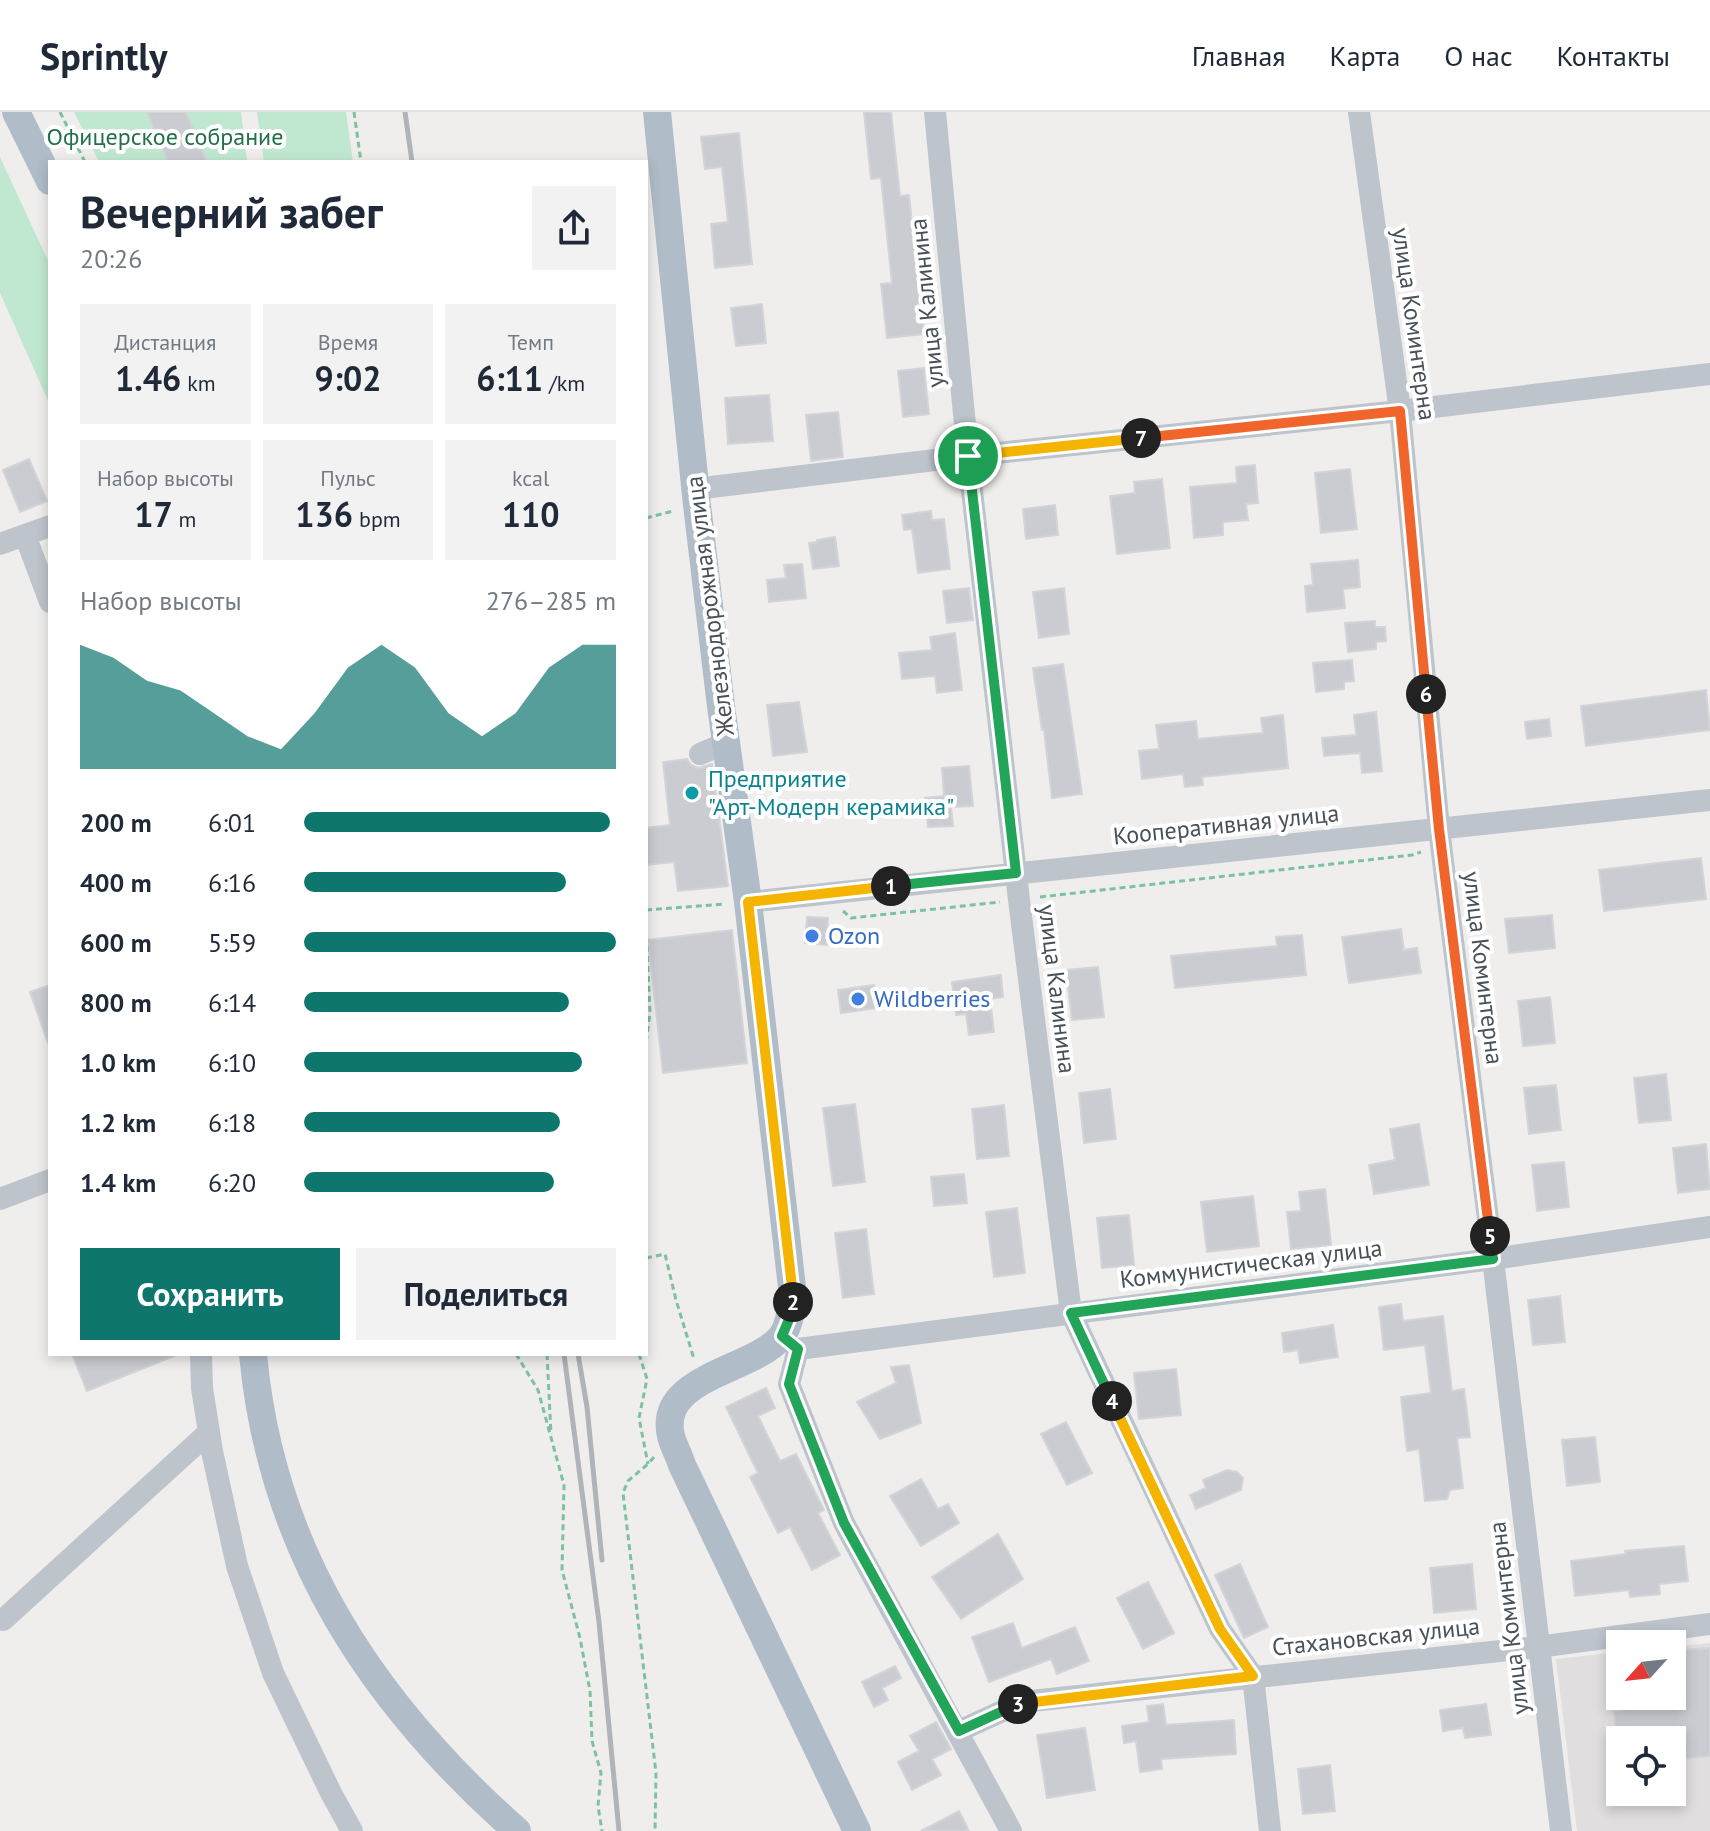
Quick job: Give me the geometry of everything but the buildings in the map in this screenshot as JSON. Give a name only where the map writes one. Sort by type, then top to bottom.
[{"type":"main road","points":[[16,112],[48,177]]},
{"type":"main road","name":"Железнодорожная улица","points":[[657,112],[696,497],[748,902],[793,1296],[790,1343]]},
{"type":"main road","points":[[790,1343],[761,1352],[685,1392],[675,1403],[670,1420],[671,1435],[682,1465],[857,1831]]},
{"type":"main road","points":[[253,1356],[260,1411],[278,1485],[305,1558],[334,1614],[381,1687],[410,1723],[441,1758],[517,1831]]},
{"type":"street","name":"улица Калинина","points":[[935,112],[968,456],[1071,1313],[1220,1629],[1253,1676],[1270,1831]]},
{"type":"street","name":"улица Коминтерна","points":[[1359,112],[1400,411],[1439,829],[1561,1831]]},
{"type":"street","points":[[696,497],[968,456],[1400,411],[1710,374]]},
{"type":"street","points":[[0,544],[48,527]]},
{"type":"street","points":[[25,535],[48,597]]},
{"type":"street","points":[[700,754],[726,743]]},
{"type":"street","name":"Кооперативная улица","points":[[748,902],[1710,800]]},
{"type":"street","points":[[0,1199],[48,1181]]},
{"type":"street","name":"Коммунистическая улица","points":[[790,1343],[1071,1313],[1493,1259],[1710,1227]]},
{"type":"street","points":[[790,1343],[808,1386]]},
{"type":"street","name":"Железнодорожная улица","points":[[790,1343],[789,1384],[844,1523],[1011,1831]]},
{"type":"street","points":[[201,1356],[209,1432],[237,1566],[273,1673],[352,1831]]},
{"type":"street","points":[[3,1620],[209,1432]]},
{"type":"street","name":"Стахановская улица","points":[[959,1731],[1022,1702],[1538,1647],[1710,1624]]},
{"type":"path","points":[[60,112],[84,160]]},
{"type":"path","points":[[354,112],[361,160]]},
{"type":"path","points":[[648,517],[696,497]]},
{"type":"path","points":[[648,910],[748,902]]},
{"type":"path","points":[[648,969],[648,1028]]},
{"type":"path","points":[[648,1258],[665,1254],[694,1359]]},
{"type":"path","points":[[517,1356],[538,1390],[564,1485],[562,1570],[590,1691],[592,1741],[601,1773],[598,1806],[602,1831]]},
{"type":"path","points":[[547,1356],[552,1442]]},
{"type":"path","points":[[640,1356],[647,1379],[639,1418],[648,1464]]},
{"type":"path","points":[[655,1831],[656,1773],[623,1493],[628,1481],[648,1464],[671,1435]]},
{"type":"shaded area","points":[[1710,1643],[1710,1831],[1577,1831],[1556,1659],[1606,1654],[1606,1710],[1686,1710],[1686,1646]]},
{"type":"green space","name":"Офицерское собрание","points":[[74,112],[241,112],[247,160],[98,160]]},
{"type":"green space","points":[[257,112],[346,112],[353,160],[264,160]]},
{"type":"green space","points":[[0,157],[48,261],[48,401],[0,293]]},
{"type":"railway","points":[[405,112],[412,160]]},
{"type":"railway","points":[[564,1356],[599,1622],[619,1831]]},
{"type":"railway","points":[[578,1356],[587,1407],[602,1560]]},
{"type":"place","name":"Предприятие \"Арт-Модерн керамика\"","points":[[692,793]]},
{"type":"place","name":"Ozon","points":[[812,936]]},
{"type":"place","name":"Wildberries","points":[[858,999]]},
{"type":"route","points":[[1400,411],[1439,829],[1493,1259],[1071,1313],[1220,1629],[1253,1676],[1022,1702],[959,1731],[844,1523],[789,1384],[798,1349],[782,1336],[790,1317],[793,1296],[748,902],[1016,873],[968,456],[1400,411]]}]
